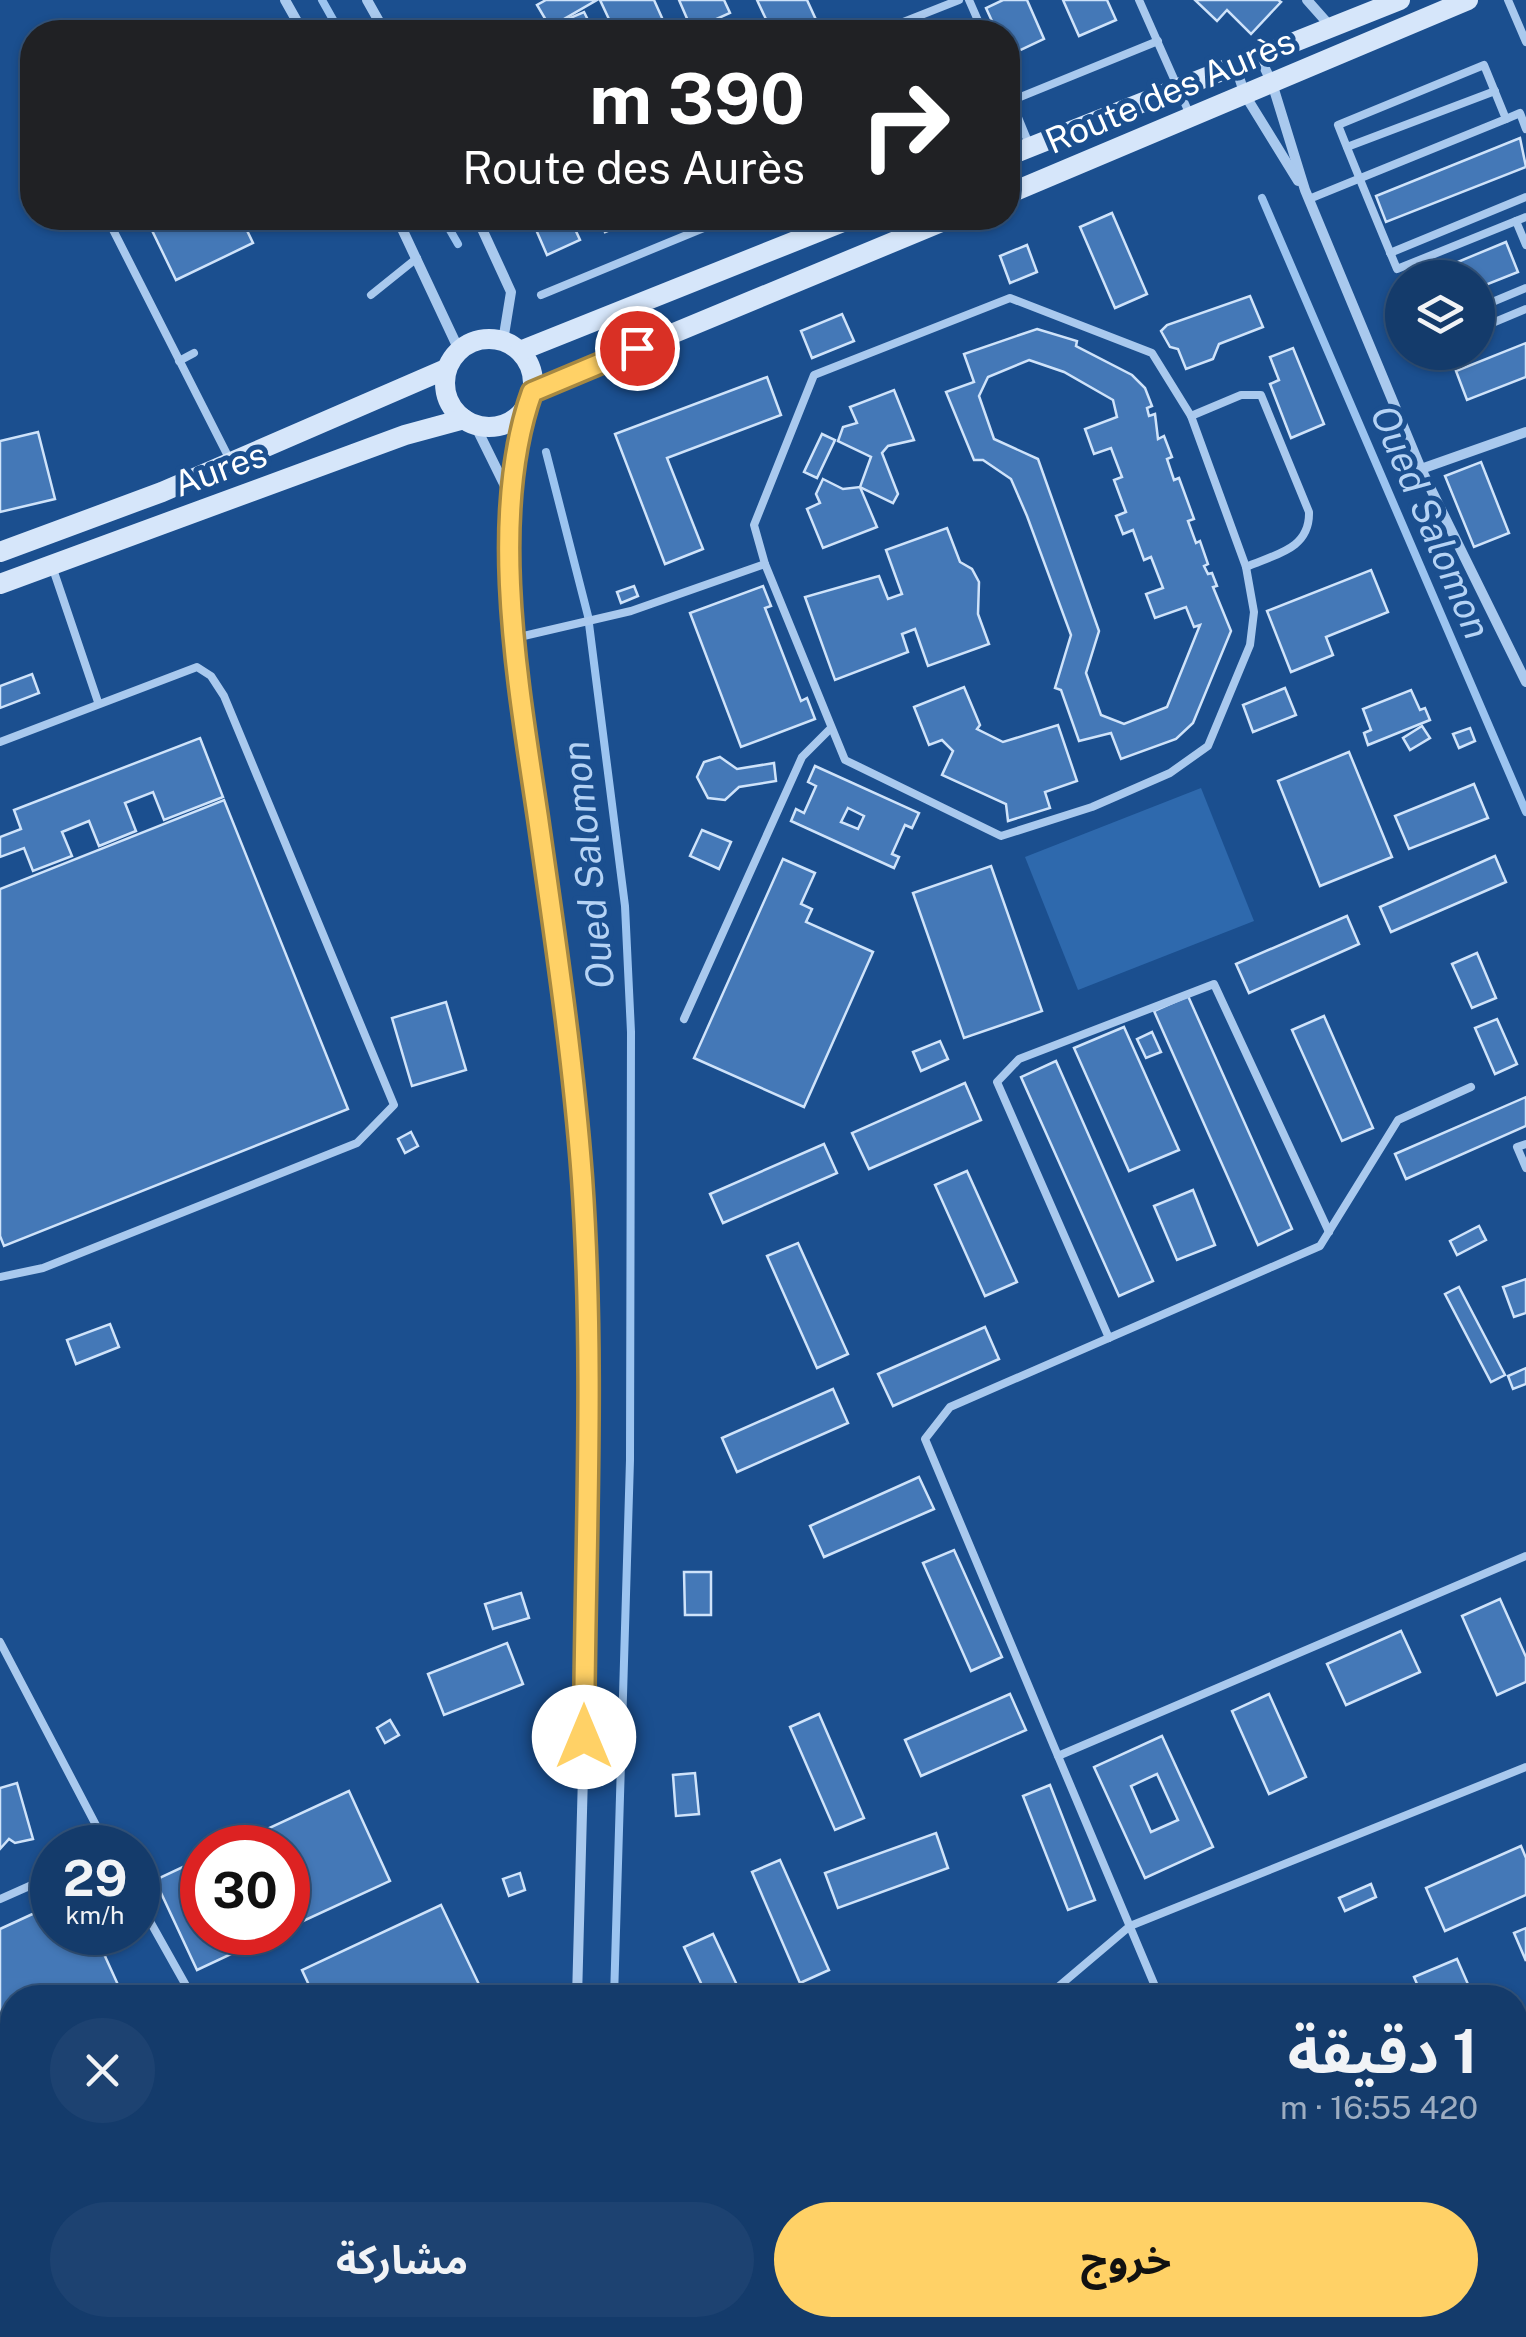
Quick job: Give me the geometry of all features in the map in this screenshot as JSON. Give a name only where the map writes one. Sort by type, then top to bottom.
[{"type":"street","points":[[1307,0],[1332,28]]},
{"type":"street","name":"Route des Aurès","points":[[1020,151],[1400,0]]},
{"type":"street","name":"Route des Aurès","points":[[1020,189],[1468,0]]},
{"type":"street","points":[[1260,58],[1310,199],[1421,469],[1526,682]]},
{"type":"street","points":[[1236,68],[1245,95],[1310,199]]},
{"type":"street","points":[[403,230],[460,350]]},
{"type":"street","points":[[482,230],[510,292],[512,346],[528,363],[530,398],[508,493],[515,638],[569,1046],[586,1258],[584,1737],[577,1985]]},
{"type":"street","points":[[508,493],[470,422],[447,397],[446,370],[460,350],[480,340],[512,346],[820,230]]},
{"type":"street","points":[[470,422],[499,426],[530,398],[923,230]]},
{"type":"street","name":"Aures","points":[[0,552],[230,462],[446,370]]},
{"type":"street","name":"Aures","points":[[0,584],[404,435],[470,422]]},
{"type":"street","points":[[1421,469],[1526,432]]},
{"type":"lane","points":[[924,0],[928,12]]},
{"type":"lane","points":[[908,20],[959,0]]},
{"type":"lane","points":[[1138,0],[1191,118]]},
{"type":"lane","points":[[1508,0],[1526,42]]},
{"type":"lane","points":[[1020,95],[1158,42]]},
{"type":"lane","points":[[1394,260],[1338,124],[1484,65],[1506,119]]},
{"type":"lane","points":[[1347,148],[1495,92]]},
{"type":"lane","points":[[1310,199],[1520,114],[1526,129]]},
{"type":"lane","points":[[1020,124],[1030,147]]},
{"type":"lane","points":[[1390,252],[1526,197]]},
{"type":"lane","points":[[1422,260],[1526,217]]},
{"type":"lane","points":[[1516,221],[1526,244]]},
{"type":"lane","points":[[113,230],[230,462]]},
{"type":"lane","points":[[541,295],[699,230]]},
{"type":"lane","points":[[371,295],[417,258]]},
{"type":"lane","points":[[1495,301],[1526,288]]},
{"type":"lane","points":[[1010,298],[1152,354],[1191,416],[1246,567],[1254,612],[1250,645],[1208,746],[1170,772],[1092,806],[1001,836],[845,760],[765,564],[754,525],[814,375],[1010,298]]},
{"type":"lane","points":[[1495,322],[1526,309]]},
{"type":"lane","points":[[179,360],[194,353]]},
{"type":"lane","points":[[1191,416],[1241,395],[1261,395],[1308,512],[1309,529],[1300,544],[1246,567]]},
{"type":"lane","points":[[51,564],[73,639],[98,702]]},
{"type":"lane","points":[[515,638],[618,615],[765,564]]},
{"type":"lane","points":[[0,742],[197,667],[211,676],[224,696],[394,1106],[358,1143],[42,1268],[0,1278]]},
{"type":"lane","points":[[684,1019],[802,756],[830,730]]},
{"type":"lane","points":[[1109,1338],[997,1082],[1019,1059],[1214,984],[1328,1232]]},
{"type":"lane","points":[[1155,1985],[924,1439],[950,1407],[1320,1246],[1398,1120],[1471,1087]]},
{"type":"lane","points":[[1526,1144],[1517,1147],[1526,1168]]},
{"type":"lane","points":[[1058,1756],[1526,1556]]},
{"type":"lane","points":[[0,1642],[96,1825]]},
{"type":"lane","points":[[1060,1985],[1130,1926],[1526,1767]]},
{"type":"lane","points":[[0,1900],[30,1886]]},
{"type":"lane","points":[[160,1939],[186,1985]]},
{"type":"shaded area","points":[[1201,788],[1254,921],[1078,990],[1025,857]]},
{"type":"building","points":[[546,0],[597,0],[562,20],[546,20],[537,5]]},
{"type":"building","points":[[600,0],[654,0],[663,20],[609,20]]},
{"type":"building","points":[[679,0],[724,0],[730,13],[714,20],[688,20]]},
{"type":"building","points":[[757,0],[807,0],[816,20],[766,20]]},
{"type":"building","points":[[1003,0],[1027,0],[1044,39],[1020,50],[1020,20],[992,20],[986,8]]},
{"type":"building","points":[[1063,0],[1107,0],[1116,20],[1079,36]]},
{"type":"building","points":[[1195,0],[1281,2],[1251,34],[1227,10],[1217,21]]},
{"type":"building","points":[[584,12],[588,20],[565,20]]},
{"type":"building","points":[[1520,138],[1526,167],[1386,222],[1376,196]]},
{"type":"building","points":[[1112,213],[1147,294],[1115,308],[1080,227]]},
{"type":"building","points":[[152,230],[247,230],[253,243],[176,280]]},
{"type":"building","points":[[536,230],[575,230],[580,240],[547,255]]},
{"type":"building","points":[[1506,242],[1518,272],[1495,281],[1495,260],[1462,260]]},
{"type":"building","points":[[1027,245],[1037,272],[1010,283],[1000,256]]},
{"type":"building","points":[[1250,296],[1263,327],[1219,344],[1213,359],[1186,369],[1178,349],[1170,347],[1161,331],[1167,325]]},
{"type":"building","points":[[842,314],[854,341],[812,358],[801,331]]},
{"type":"building","points":[[1037,329],[1077,341],[1076,346],[1132,375],[1145,388],[1152,406],[1147,408],[1149,416],[1155,414],[1158,439],[1164,436],[1172,457],[1167,459],[1174,480],[1179,478],[1194,519],[1188,521],[1196,543],[1200,541],[1208,564],[1204,566],[1208,574],[1212,573],[1217,586],[1213,587],[1231,631],[1193,723],[1176,739],[1121,759],[1111,733],[1079,741],[1061,690],[1055,688],[1071,635],[1027,516],[1011,479],[983,460],[974,460],[946,392],[974,382],[964,354]],"holes":[[[1029,360],[1064,372],[1113,400],[1117,417],[1085,429],[1094,454],[1111,448],[1122,477],[1114,480],[1126,512],[1116,516],[1123,534],[1133,530],[1144,560],[1151,557],[1163,588],[1146,594],[1155,618],[1186,607],[1194,627],[1200,625],[1167,707],[1124,724],[1101,715],[1086,673],[1099,631],[1038,459],[994,439],[979,396],[988,377]]]},
{"type":"building","points":[[1526,343],[1526,377],[1467,400],[1456,371],[1495,370],[1495,355]]},
{"type":"building","points":[[1293,348],[1324,424],[1291,438],[1270,384],[1279,380],[1270,357]]},
{"type":"building","points":[[767,377],[781,415],[667,458],[703,549],[665,564],[615,434]]},
{"type":"building","points":[[894,390],[914,440],[888,446],[882,453],[898,494],[893,503],[860,487],[871,457],[838,441],[843,427],[857,423],[850,407]]},
{"type":"building","points":[[38,432],[55,499],[0,512],[0,441]]},
{"type":"building","points":[[822,434],[835,440],[817,478],[804,472]]},
{"type":"building","points":[[1481,462],[1509,533],[1474,547],[1445,476]]},
{"type":"building","points":[[823,479],[843,489],[860,487],[877,527],[823,548],[807,509],[820,503],[816,494]]},
{"type":"building","points":[[947,528],[960,562],[972,569],[979,582],[978,614],[989,644],[928,666],[915,629],[902,634],[908,652],[835,680],[805,597],[879,576],[888,599],[902,594],[886,550]]},
{"type":"building","points":[[1371,570],[1388,612],[1326,637],[1333,655],[1291,672],[1267,611]]},
{"type":"building","points":[[634,586],[638,596],[621,603],[617,592]]},
{"type":"building","points":[[763,586],[771,606],[765,608],[801,701],[807,698],[815,719],[741,747],[690,613]]},
{"type":"building","points":[[32,674],[39,693],[0,708],[0,686]]},
{"type":"building","points":[[964,687],[980,725],[977,729],[1003,742],[1058,725],[1077,781],[1045,792],[1050,808],[1008,821],[1006,804],[942,775],[953,751],[942,740],[929,745],[914,707]]},
{"type":"building","points":[[1285,688],[1296,715],[1253,732],[1243,705]]},
{"type":"building","points":[[1411,690],[1420,710],[1425,708],[1430,720],[1368,745],[1364,733],[1371,730],[1363,709]]},
{"type":"building","points":[[1422,726],[1430,738],[1410,750],[1403,738]]},
{"type":"building","points":[[1470,728],[1475,741],[1459,748],[1453,734]]},
{"type":"building","points":[[200,738],[223,797],[164,820],[153,792],[125,803],[136,831],[99,846],[89,821],[62,832],[72,856],[33,871],[24,848],[0,857],[0,837],[21,829],[14,810]]},
{"type":"building","points":[[1349,752],[1392,857],[1320,886],[1278,781]]},
{"type":"building","points":[[720,757],[737,769],[774,763],[776,781],[739,787],[725,800],[708,798],[697,777],[704,762]]},
{"type":"building","points":[[815,766],[919,813],[912,828],[905,825],[892,854],[899,857],[894,868],[791,821],[796,809],[804,813],[816,786],[808,782]],"holes":[[[848,808],[864,816],[858,829],[841,822]]]},
{"type":"building","points":[[1474,784],[1488,818],[1409,849],[1395,816]]},
{"type":"building","points":[[224,800],[348,1109],[4,1246],[0,1236],[0,889]]},
{"type":"building","points":[[702,830],[731,842],[719,869],[690,856]]},
{"type":"building","points":[[1495,856],[1506,882],[1391,932],[1380,907]]},
{"type":"building","points":[[783,859],[815,873],[801,904],[812,909],[806,922],[873,952],[804,1107],[694,1058]]},
{"type":"building","points":[[991,866],[1042,1011],[964,1038],[913,893]]},
{"type":"building","points":[[1347,916],[1359,944],[1249,993],[1236,964]]},
{"type":"building","points":[[1477,953],[1496,998],[1472,1008],[1452,964]]},
{"type":"building","points":[[1188,996],[1292,1229],[1258,1245],[1154,1011]]},
{"type":"building","points":[[446,1002],[466,1070],[412,1086],[392,1018]]},
{"type":"building","points":[[1324,1016],[1373,1128],[1342,1141],[1292,1030]]},
{"type":"building","points":[[1497,1019],[1517,1064],[1495,1074],[1475,1028]]},
{"type":"building","points":[[1124,1027],[1179,1150],[1129,1171],[1074,1048]]},
{"type":"building","points":[[1152,1032],[1161,1052],[1146,1058],[1137,1039]]},
{"type":"building","points":[[940,1041],[948,1059],[921,1071],[913,1052]]},
{"type":"building","points":[[1056,1061],[1153,1281],[1119,1296],[1021,1077]]},
{"type":"building","points":[[965,1083],[981,1120],[869,1169],[852,1133]]},
{"type":"building","points":[[1526,1097],[1526,1126],[1406,1179],[1395,1154]]},
{"type":"building","points":[[411,1132],[418,1146],[405,1153],[398,1139]]},
{"type":"building","points":[[824,1144],[837,1173],[723,1223],[710,1194]]},
{"type":"building","points":[[967,1171],[1017,1282],[985,1296],[935,1185]]},
{"type":"building","points":[[1193,1190],[1215,1245],[1177,1260],[1154,1206]]},
{"type":"building","points":[[1479,1226],[1486,1240],[1457,1255],[1450,1241]]},
{"type":"building","points":[[798,1243],[848,1354],[817,1368],[767,1256]]},
{"type":"building","points":[[1526,1279],[1526,1313],[1514,1317],[1503,1287]]},
{"type":"building","points":[[1459,1287],[1505,1375],[1491,1382],[1445,1294]]},
{"type":"building","points":[[110,1324],[119,1347],[76,1364],[67,1340]]},
{"type":"building","points":[[985,1327],[999,1359],[893,1406],[878,1374]]},
{"type":"building","points":[[1526,1368],[1526,1384],[1513,1389],[1508,1376]]},
{"type":"building","points":[[833,1389],[848,1423],[737,1472],[722,1438]]},
{"type":"building","points":[[919,1477],[934,1509],[824,1557],[810,1526]]},
{"type":"building","points":[[954,1550],[1002,1657],[971,1671],[923,1563]]},
{"type":"building","points":[[684,1572],[711,1572],[711,1615],[685,1615]]},
{"type":"building","points":[[521,1593],[529,1618],[493,1629],[485,1604]]},
{"type":"building","points":[[1500,1599],[1526,1657],[1526,1682],[1497,1695],[1462,1616]]},
{"type":"building","points":[[1401,1631],[1420,1672],[1346,1705],[1327,1664]]},
{"type":"building","points":[[507,1643],[523,1684],[444,1715],[428,1674]]},
{"type":"building","points":[[1010,1694],[1026,1730],[921,1776],[905,1740]]},
{"type":"building","points":[[1269,1694],[1306,1777],[1269,1794],[1232,1711]]},
{"type":"building","points":[[819,1714],[864,1818],[835,1830],[790,1727]]},
{"type":"building","points":[[390,1720],[399,1735],[385,1743],[377,1728]]},
{"type":"building","points":[[1162,1736],[1213,1847],[1145,1878],[1094,1767]],"holes":[[[1157,1774],[1178,1820],[1151,1832],[1131,1786]]]},
{"type":"building","points":[[695,1773],[699,1814],[676,1816],[673,1775]]},
{"type":"building","points":[[17,1783],[30,1840],[15,1843],[9,1839],[0,1849],[0,1788]]},
{"type":"building","points":[[1050,1785],[1095,1900],[1068,1910],[1023,1796]]},
{"type":"building","points":[[349,1791],[390,1881],[310,1918],[310,1825],[276,1825]]},
{"type":"building","points":[[936,1833],[948,1868],[838,1908],[825,1873]]},
{"type":"building","points":[[1521,1846],[1526,1858],[1526,1895],[1445,1931],[1426,1888]]},
{"type":"building","points":[[780,1860],[829,1970],[800,1983],[752,1872]]},
{"type":"building","points":[[180,1868],[180,1934],[160,1891],[160,1878]]},
{"type":"building","points":[[520,1873],[525,1890],[509,1896],[503,1879]]},
{"type":"building","points":[[1371,1884],[1376,1897],[1345,1911],[1339,1898]]},
{"type":"building","points":[[441,1905],[479,1985],[309,1985],[302,1970]]},
{"type":"building","points":[[30,1915],[30,1955],[104,1955],[118,1985],[0,1985],[0,1929]]},
{"type":"building","points":[[1526,1928],[1526,1961],[1514,1933]]},
{"type":"building","points":[[713,1934],[737,1985],[702,1985],[684,1947]]},
{"type":"building","points":[[190,1955],[229,1955],[197,1970]]},
{"type":"building","points":[[1457,1959],[1468,1985],[1417,1985],[1414,1977]]},
{"type":"waterway","name":"Oued Salomon","points":[[322,0],[333,20]]},
{"type":"waterway","name":"Oued Salomon","points":[[1262,198],[1526,812]]},
{"type":"waterway","name":"Oued Salomon","points":[[450,230],[458,244]]},
{"type":"waterway","name":"Oued Salomon","points":[[546,452],[588,616],[625,906],[631,1032],[630,1460],[614,1985]]},
{"type":"route","points":[[584,1737],[587,1326],[582,1181],[567,1026],[515,638],[508,493],[532,392],[637,348]]}]
